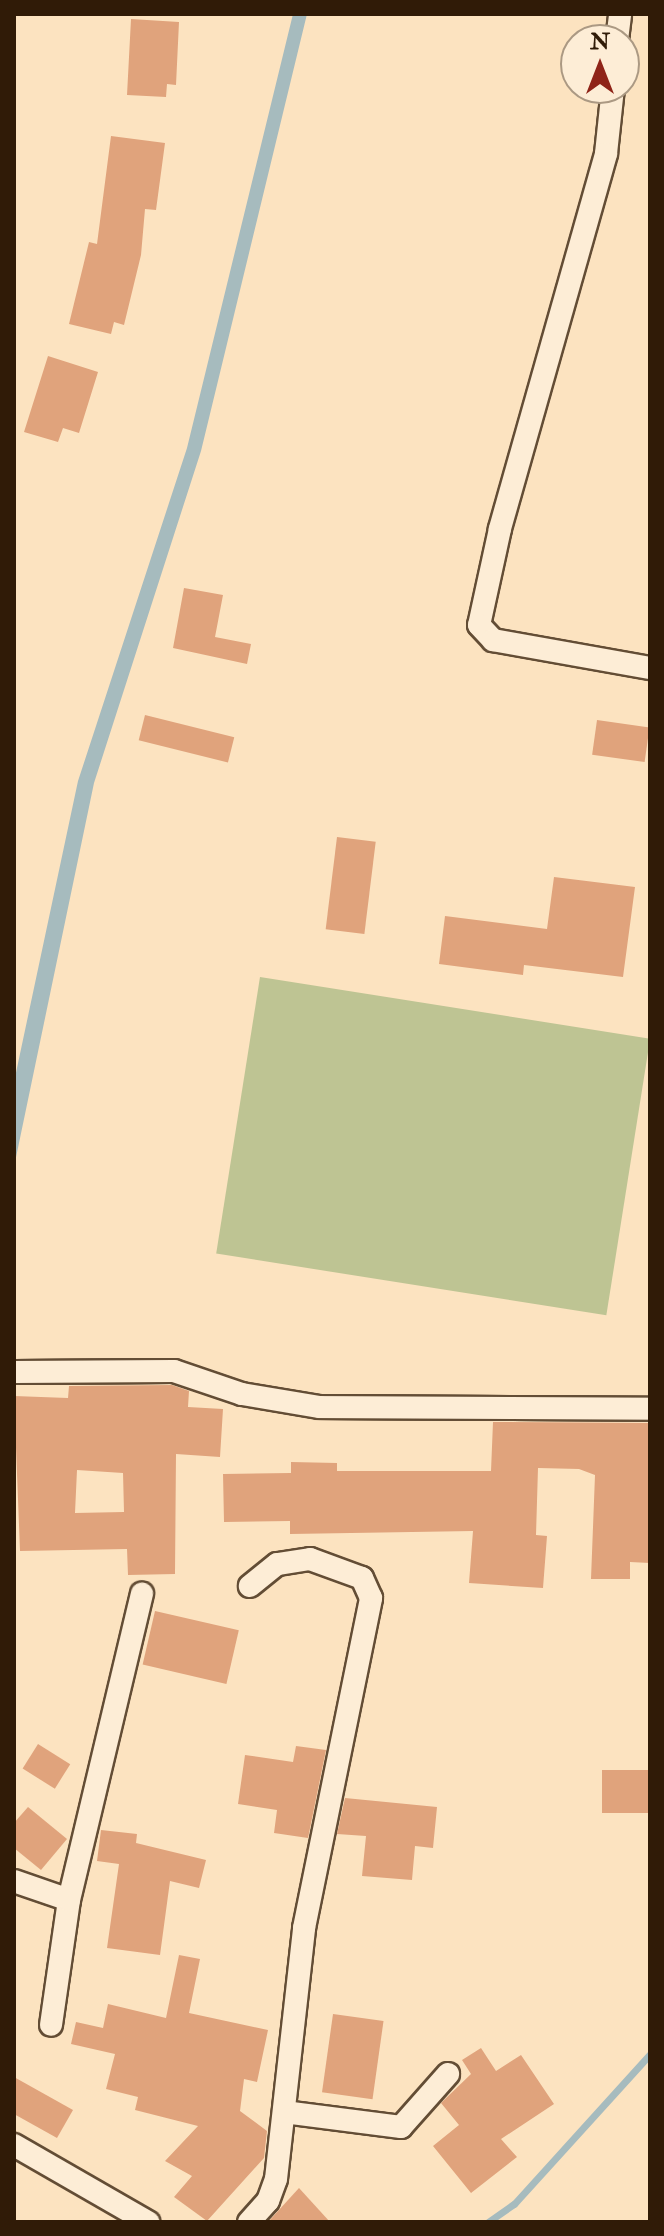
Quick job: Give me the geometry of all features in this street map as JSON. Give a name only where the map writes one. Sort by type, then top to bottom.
[{"type":"street","points":[[611,104],[606,154],[504,515],[479,625],[493,640],[650,668]]},
{"type":"street","points":[[14,1372],[174,1371],[242,1394],[320,1407],[650,1409]]},
{"type":"street","points":[[249,2222],[268,2201],[276,2179],[304,1928],[370,1587],[345,1570],[293,1558],[250,1586]]},
{"type":"street","points":[[51,2025],[69,1900],[142,1594]]},
{"type":"street","points":[[14,1881],[69,1900]]},
{"type":"street","points":[[284,2112],[401,2127],[448,2074]]},
{"type":"street","points":[[14,2145],[148,2222]]},
{"type":"green space","points":[[260,977],[650,1039],[606,1315],[216,1254]]},
{"type":"shaded area","points":[[293,14],[307,14],[201,451],[94,783],[14,1167],[14,1082],[78,781],[187,448]]},
{"type":"building","points":[[131,19],[179,22],[176,85],[167,84],[166,97],[127,95]]},
{"type":"building","points":[[111,136],[165,143],[156,210],[145,209],[141,255],[124,325],[114,322],[111,334],[69,324],[89,242],[97,244]]},
{"type":"building","points":[[48,356],[98,372],[79,433],[63,428],[58,442],[24,432]]},
{"type":"building","points":[[184,588],[223,595],[215,637],[251,644],[247,664],[173,648]]},
{"type":"building","points":[[145,715],[234,737],[228,762],[139,740]]},
{"type":"building","points":[[597,720],[649,727],[645,762],[592,755]]},
{"type":"building","points":[[337,837],[376,842],[364,934],[326,929]]},
{"type":"building","points":[[554,877],[635,887],[623,977],[524,965],[523,975],[439,964],[445,916],[547,929]]},
{"type":"building","points":[[172,1385],[189,1391],[188,1407],[223,1409],[220,1457],[176,1454],[175,1574],[128,1575],[127,1549],[20,1551],[14,1396],[68,1398],[69,1386]],"holes":[[[77,1470],[123,1473],[124,1512],[75,1513]]]},
{"type":"building","points":[[493,1422],[650,1423],[650,1563],[630,1562],[630,1579],[591,1579],[595,1475],[579,1469],[538,1468],[536,1535],[547,1536],[543,1588],[469,1583],[473,1531],[290,1534],[290,1521],[224,1522],[223,1474],[291,1473],[291,1462],[337,1463],[337,1471],[491,1471]]},
{"type":"building","points":[[155,1611],[239,1630],[226,1684],[143,1665]]},
{"type":"building","points":[[38,1744],[70,1764],[55,1789],[23,1769]]},
{"type":"building","points":[[296,1746],[326,1750],[308,1838],[274,1833],[277,1810],[238,1804],[245,1755],[293,1762]]},
{"type":"building","points":[[602,1770],[650,1770],[650,1813],[602,1813]]},
{"type":"building","points":[[345,1798],[437,1807],[433,1848],[415,1846],[412,1880],[362,1876],[366,1836],[337,1834]]},
{"type":"building","points":[[28,1807],[67,1839],[41,1870],[14,1848],[14,1823]]},
{"type":"building","points":[[101,1830],[137,1834],[136,1843],[206,1860],[199,1888],[170,1881],[160,1955],[107,1948],[119,1864],[97,1861]]},
{"type":"building","points":[[179,1955],[200,1959],[189,2013],[268,2030],[257,2082],[244,2079],[240,2111],[267,2131],[264,2158],[207,2221],[174,2197],[192,2176],[165,2161],[198,2126],[135,2110],[138,2097],[106,2089],[115,2054],[71,2044],[76,2022],[103,2028],[108,2004],[166,2018]]},
{"type":"building","points":[[333,2014],[384,2021],[373,2099],[322,2092]]},
{"type":"building","points":[[481,2048],[496,2071],[521,2055],[554,2104],[501,2139],[517,2157],[471,2193],[433,2146],[459,2125],[441,2103],[471,2074],[462,2060]]},
{"type":"building","points":[[14,2077],[73,2110],[57,2138],[14,2114]]},
{"type":"building","points":[[299,2188],[330,2222],[268,2222]]},
{"type":"waterway","points":[[488,2222],[514,2204],[650,2054]]}]
